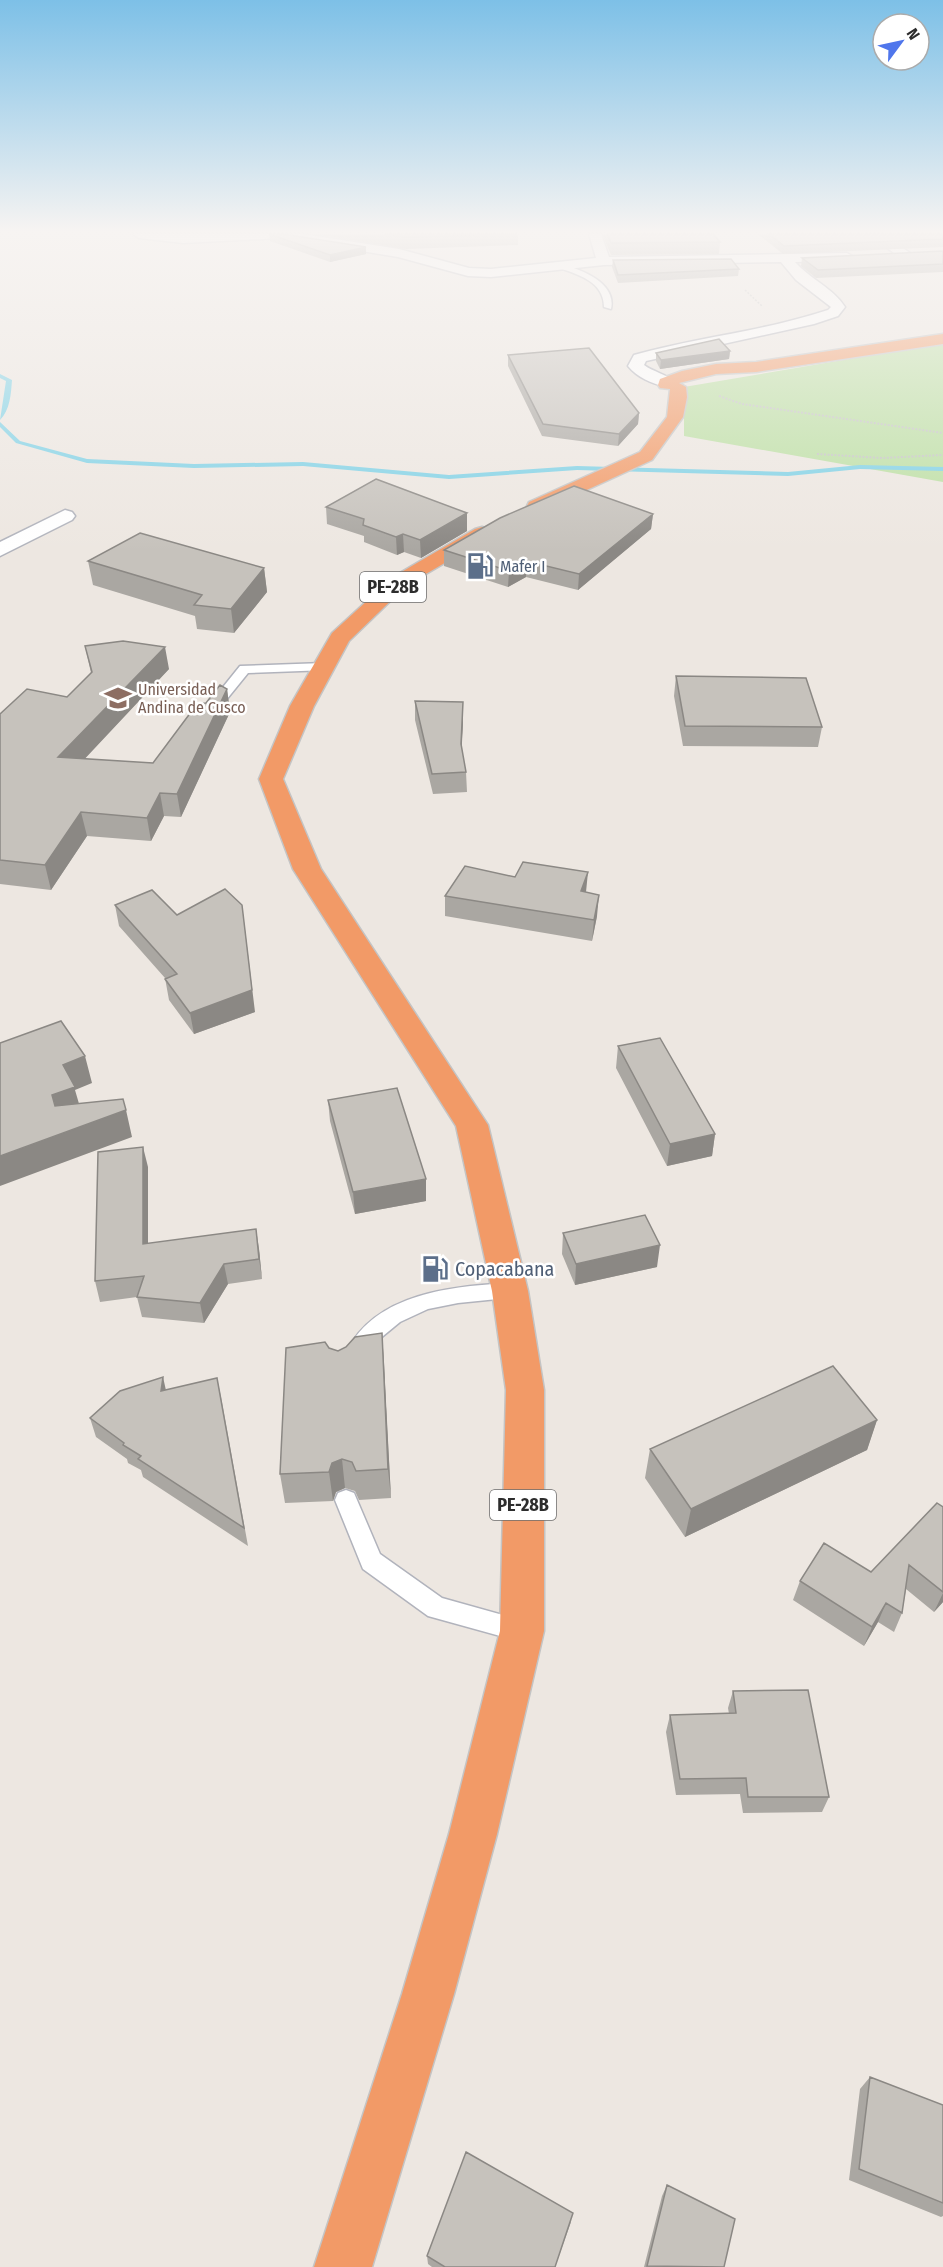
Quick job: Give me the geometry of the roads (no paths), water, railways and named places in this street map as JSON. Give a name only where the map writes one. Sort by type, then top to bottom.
[{"type":"highway","points":[[669,426],[656,404],[656,391],[673,384],[718,379],[756,367],[938,340]]},
{"type":"highway","points":[[517,515],[646,456],[675,417],[679,397],[673,384]]},
{"type":"highway","name":"PE-28B","points":[[343,2267],[428,1994],[473,1834],[522,1631],[525,1390],[510,1291],[472,1125],[307,869],[271,779],[302,706],[340,638],[399,580],[497,524]]},
{"type":"street","points":[[673,384],[647,375],[636,366],[639,358],[660,351],[721,340]]},
{"type":"street","points":[[0,550],[65,516]]},
{"type":"lane","points":[[202,722],[244,669],[324,667]]},
{"type":"lane","points":[[340,1370],[380,1326],[419,1302],[460,1294],[510,1291]]},
{"type":"lane","points":[[346,1500],[371,1561],[436,1608],[522,1631]]},
{"type":"waterway","points":[[0,376],[9,380],[7,401],[0,418]]},
{"type":"waterway","points":[[0,424],[18,442],[87,461],[194,466],[303,464],[449,477],[577,468],[788,474],[860,467],[943,469]]},
{"type":"place","name":"Mafer I","points":[[480,566]]},
{"type":"place","name":"Universidad Andina de Cusco","points":[[118,698]]},
{"type":"place","name":"Copacabana","points":[[435,1269]]}]
